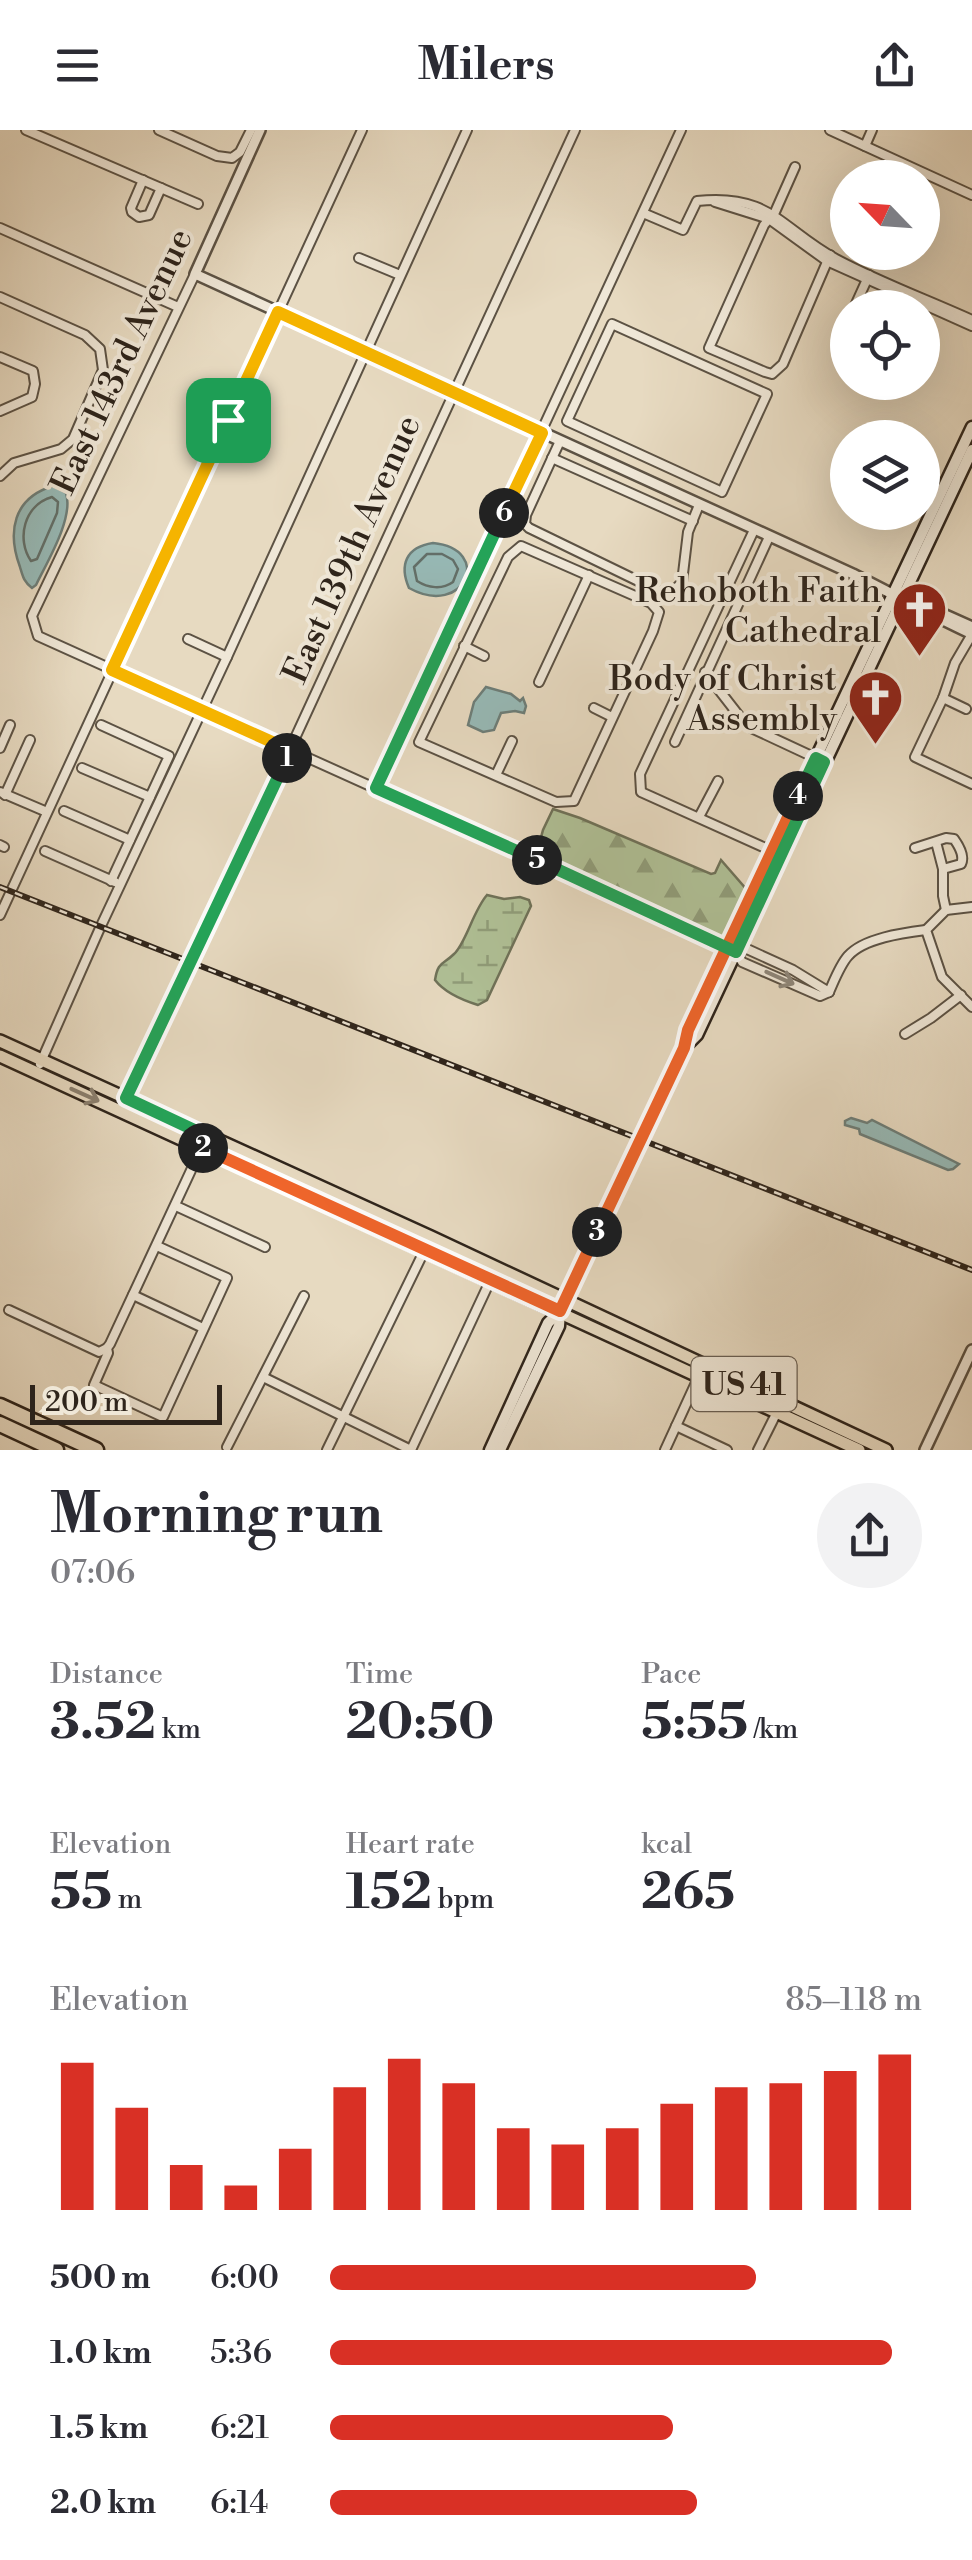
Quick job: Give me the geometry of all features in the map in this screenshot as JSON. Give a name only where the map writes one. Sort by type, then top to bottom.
[{"type":"highway","points":[[0,1406],[96,1450]]},
{"type":"highway","points":[[0,1424],[56,1450]]},
{"type":"main road","points":[[731,950],[772,851],[901,598],[972,428]]},
{"type":"main road","points":[[954,477],[972,450]]},
{"type":"main road","points":[[500,1450],[684,1048],[688,1030],[754,914],[820,760]]},
{"type":"main road","points":[[754,914],[772,851]]},
{"type":"main road","name":"US 41","points":[[0,1041],[44,1069],[398,1223],[491,1279],[563,1306],[699,1376],[735,1386],[777,1412],[823,1426],[859,1450]]},
{"type":"main road","name":"US 41","points":[[0,1056],[126,1098],[243,1166],[334,1208],[428,1243],[823,1426],[886,1450]]},
{"type":"main road","points":[[243,1166],[308,1188],[322,1188]]},
{"type":"main road","points":[[334,1208],[342,1204],[398,1223]]},
{"type":"main road","points":[[490,1450],[548,1324],[563,1306]]},
{"type":"street","points":[[26,130],[198,204]]},
{"type":"street","points":[[159,130],[217,156],[232,158],[240,152],[250,130]]},
{"type":"street","name":"East 143rd Avenue","points":[[112,670],[38,636],[32,616],[260,130]]},
{"type":"street","points":[[0,915],[362,130]]},
{"type":"street","points":[[44,1069],[124,880],[467,130]]},
{"type":"street","name":"East 139th Avenue","points":[[126,1098],[574,130]]},
{"type":"street","points":[[376,788],[681,130]]},
{"type":"street","points":[[830,130],[972,195]]},
{"type":"street","points":[[865,146],[872,130]]},
{"type":"street","points":[[795,166],[709,348],[772,374],[783,364],[829,258]]},
{"type":"street","points":[[143,180],[131,208],[139,218],[149,215],[160,188]]},
{"type":"street","points":[[643,213],[683,230],[698,201],[712,200],[771,216],[829,258],[898,290]]},
{"type":"street","points":[[0,228],[178,307]]},
{"type":"street","points":[[359,258],[400,276]]},
{"type":"street","points":[[194,274],[754,530],[767,542],[901,598],[971,636],[955,663],[916,758],[972,784]]},
{"type":"street","points":[[862,290],[868,276]]},
{"type":"street","points":[[0,298],[85,335],[100,350],[103,370],[73,439],[62,450],[14,463],[0,476]]},
{"type":"street","points":[[940,309],[972,323]]},
{"type":"street","points":[[612,324],[767,394],[722,492],[644,454],[567,421],[612,324]]},
{"type":"street","points":[[0,357],[32,371],[35,384],[32,396],[0,410]]},
{"type":"street","points":[[560,441],[525,524],[669,596],[682,582],[688,532],[699,505]]},
{"type":"street","points":[[634,475],[644,454]]},
{"type":"street","points":[[552,458],[693,521]]},
{"type":"street","points":[[754,530],[640,774],[641,792],[772,851]]},
{"type":"street","points":[[675,742],[767,542]]},
{"type":"street","points":[[522,546],[652,603],[659,612],[574,801],[556,802],[419,742],[508,556],[522,546]]},
{"type":"street","points":[[488,547],[508,556]]},
{"type":"street","points":[[540,682],[589,574]]},
{"type":"street","points":[[188,639],[227,657]]},
{"type":"street","points":[[464,646],[484,656]]},
{"type":"street","points":[[112,670],[731,950],[742,962],[820,996],[829,992],[848,956],[860,947],[926,930],[946,910],[972,907]]},
{"type":"street","points":[[706,672],[747,726],[820,760]]},
{"type":"street","points":[[943,698],[966,709]]},
{"type":"street","points":[[594,708],[612,717]]},
{"type":"street","points":[[406,719],[425,728]]},
{"type":"street","points":[[0,748],[10,725]]},
{"type":"street","points":[[100,725],[169,756],[111,881]]},
{"type":"street","points":[[30,740],[2,793],[48,812]]},
{"type":"street","points":[[496,775],[512,741]]},
{"type":"street","points":[[82,768],[150,798]]},
{"type":"street","points":[[699,817],[718,782]]},
{"type":"street","points":[[64,810],[130,840]]},
{"type":"street","points":[[915,848],[954,839],[963,861],[943,869]]},
{"type":"street","points":[[936,842],[946,910]]},
{"type":"street","points":[[45,851],[111,881],[124,880]]},
{"type":"street","points":[[118,866],[124,880]]},
{"type":"street","points":[[926,930],[942,976],[972,1007]]},
{"type":"street","points":[[905,1034],[961,995]]},
{"type":"street","points":[[157,1246],[227,1278],[163,1418],[94,1385],[107,1348],[205,1142]]},
{"type":"street","points":[[176,1206],[265,1247]]},
{"type":"street","points":[[327,1450],[428,1243]]},
{"type":"street","points":[[263,1377],[411,1450],[491,1279]]},
{"type":"street","points":[[132,1295],[203,1328]]},
{"type":"street","points":[[228,1447],[304,1296]]},
{"type":"street","points":[[9,1310],[99,1352],[107,1348]]},
{"type":"street","points":[[925,1450],[972,1350]]},
{"type":"street","points":[[665,1450],[699,1376]]},
{"type":"street","points":[[758,1450],[777,1412]]},
{"type":"street","points":[[676,1426],[727,1450]]},
{"type":"green space","points":[[553,809],[711,874],[721,860],[747,890],[723,941],[536,856]]},
{"type":"green space","points":[[487,895],[520,897],[529,900],[531,906],[487,1000],[478,1005],[454,996],[435,980],[439,966],[458,949]]},
{"type":"water","points":[[53,486],[66,493],[66,515],[32,588],[21,571],[14,529],[29,499]]},
{"type":"water","points":[[433,543],[452,548],[463,557],[467,568],[457,589],[445,595],[429,595],[409,588],[406,580],[407,558],[416,548]]},
{"type":"water","points":[[486,687],[511,694],[520,701],[523,698],[524,713],[501,713],[494,730],[483,732],[468,725],[474,702]]},
{"type":"water","points":[[851,1118],[867,1123],[872,1120],[959,1164],[948,1170],[860,1134],[859,1129],[845,1125]]},
{"type":"railway","points":[[0,887],[972,1270]]},
{"type":"place","name":"Rehoboth Faith Cathedral","points":[[920,659]]},
{"type":"place","name":"Body of Christ Assembly","points":[[876,747]]},
{"type":"route","points":[[228,420],[112,670],[290,750],[126,1098],[207,1136],[202,1148],[560,1311],[684,1048],[688,1030],[727,948],[750,900],[816,758],[824,762],[736,952],[727,948],[535,860],[376,788],[542,433],[278,312],[228,420]]}]
